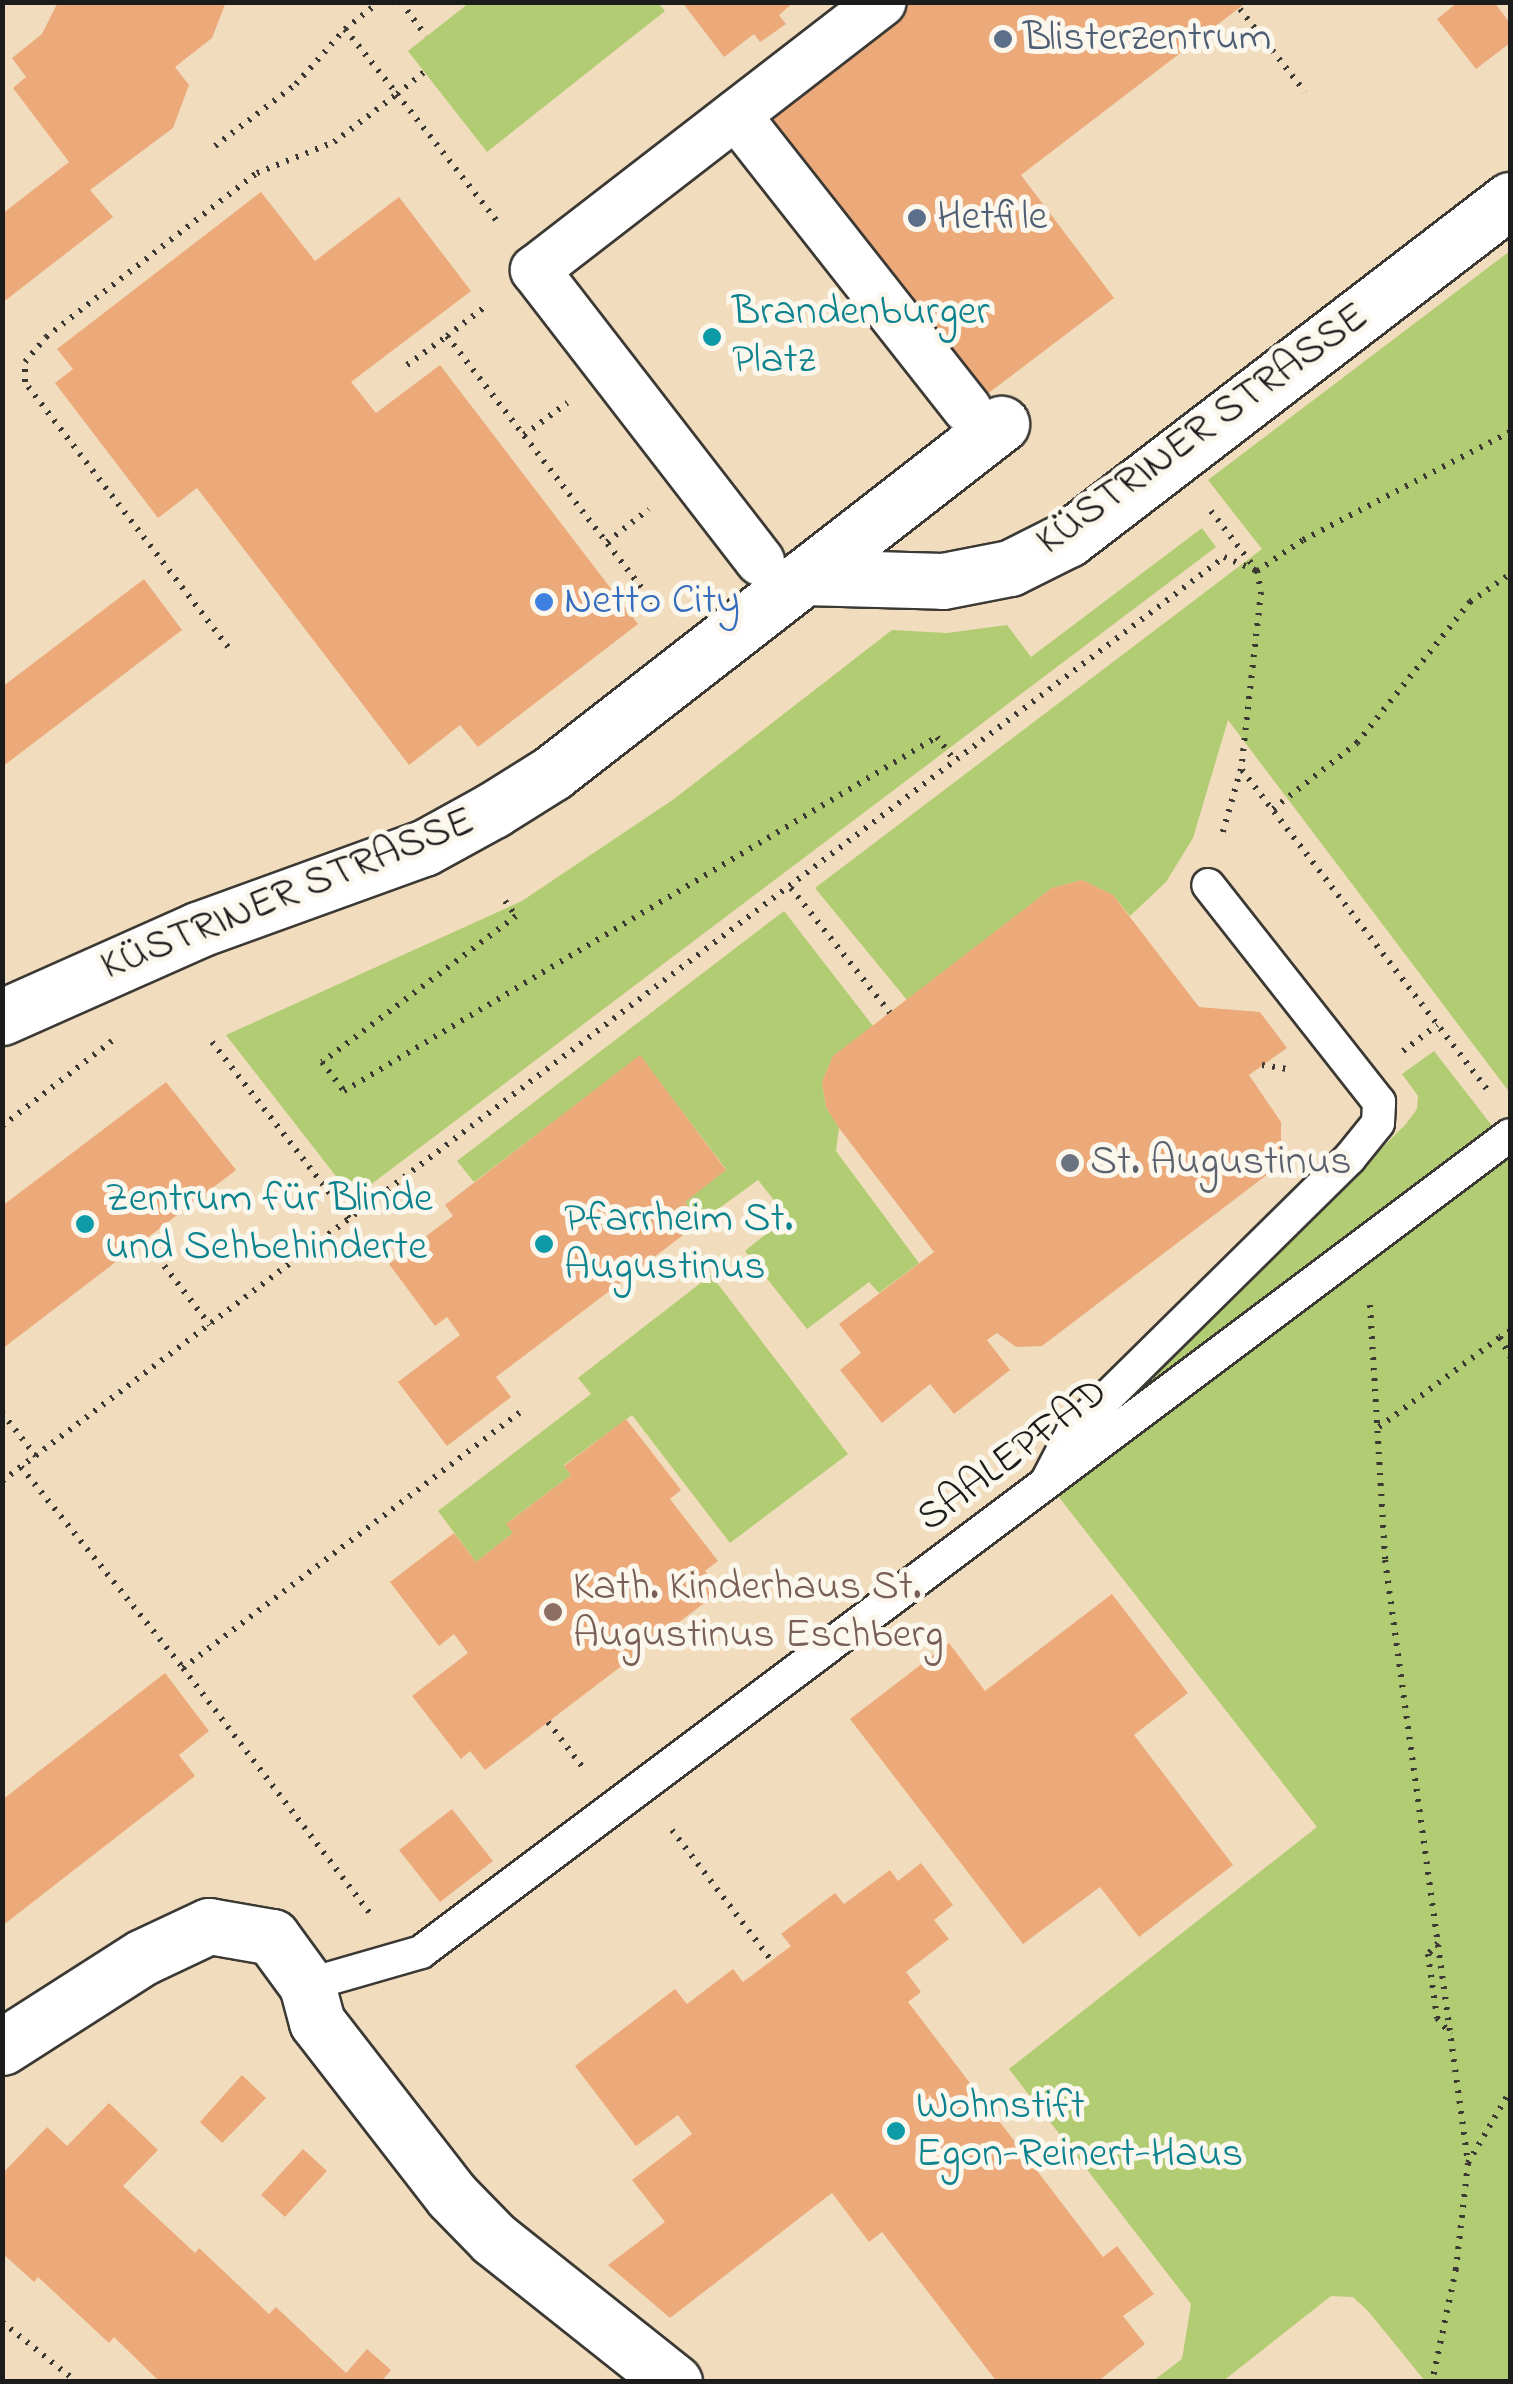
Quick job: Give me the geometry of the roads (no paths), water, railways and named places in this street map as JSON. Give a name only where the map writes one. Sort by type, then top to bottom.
[{"type":"street","points":[[782,569],[535,270],[882,2]]},
{"type":"street","points":[[736,115],[984,417]]},
{"type":"street","name":"KÜSTRINER STRASSE","points":[[782,569],[943,581],[1010,568],[1068,539],[1510,200]]},
{"type":"street","name":"KÜSTRINER STRASSE","points":[[2,1017],[197,930],[424,848],[552,772],[698,660],[782,569],[984,417]]},
{"type":"street","points":[[2,2047],[143,1956],[209,1926],[272,1936],[307,1984],[317,2022],[325,2034],[452,2196],[494,2239],[674,2382]]},
{"type":"lane","points":[[1044,1487],[1072,1431],[1349,1159],[1378,1123],[1379,1102],[1208,885]]},
{"type":"lane","name":"SAALEPFAD","points":[[307,1984],[406,1960],[1044,1487],[1510,1135]]},
{"type":"place","name":"Blisterzentrum","points":[[1003,39]]},
{"type":"place","name":"Hetfile","points":[[917,218]]},
{"type":"place","name":"Brandenburger Platz","points":[[712,337]]},
{"type":"place","name":"Netto City","points":[[544,602]]},
{"type":"place","name":"St. Augustinus","points":[[1070,1163]]},
{"type":"place","name":"Zentrum für Blinde und Sehbehinderte","points":[[85,1224]]},
{"type":"place","name":"Pfarrheim St. Augustinus","points":[[544,1244]]},
{"type":"place","name":"Kath. Kinderhaus St. Augustinus Eschberg","points":[[553,1612]]},
{"type":"place","name":"Wohnstift Egon-Reinert-Haus","points":[[896,2131]]}]
